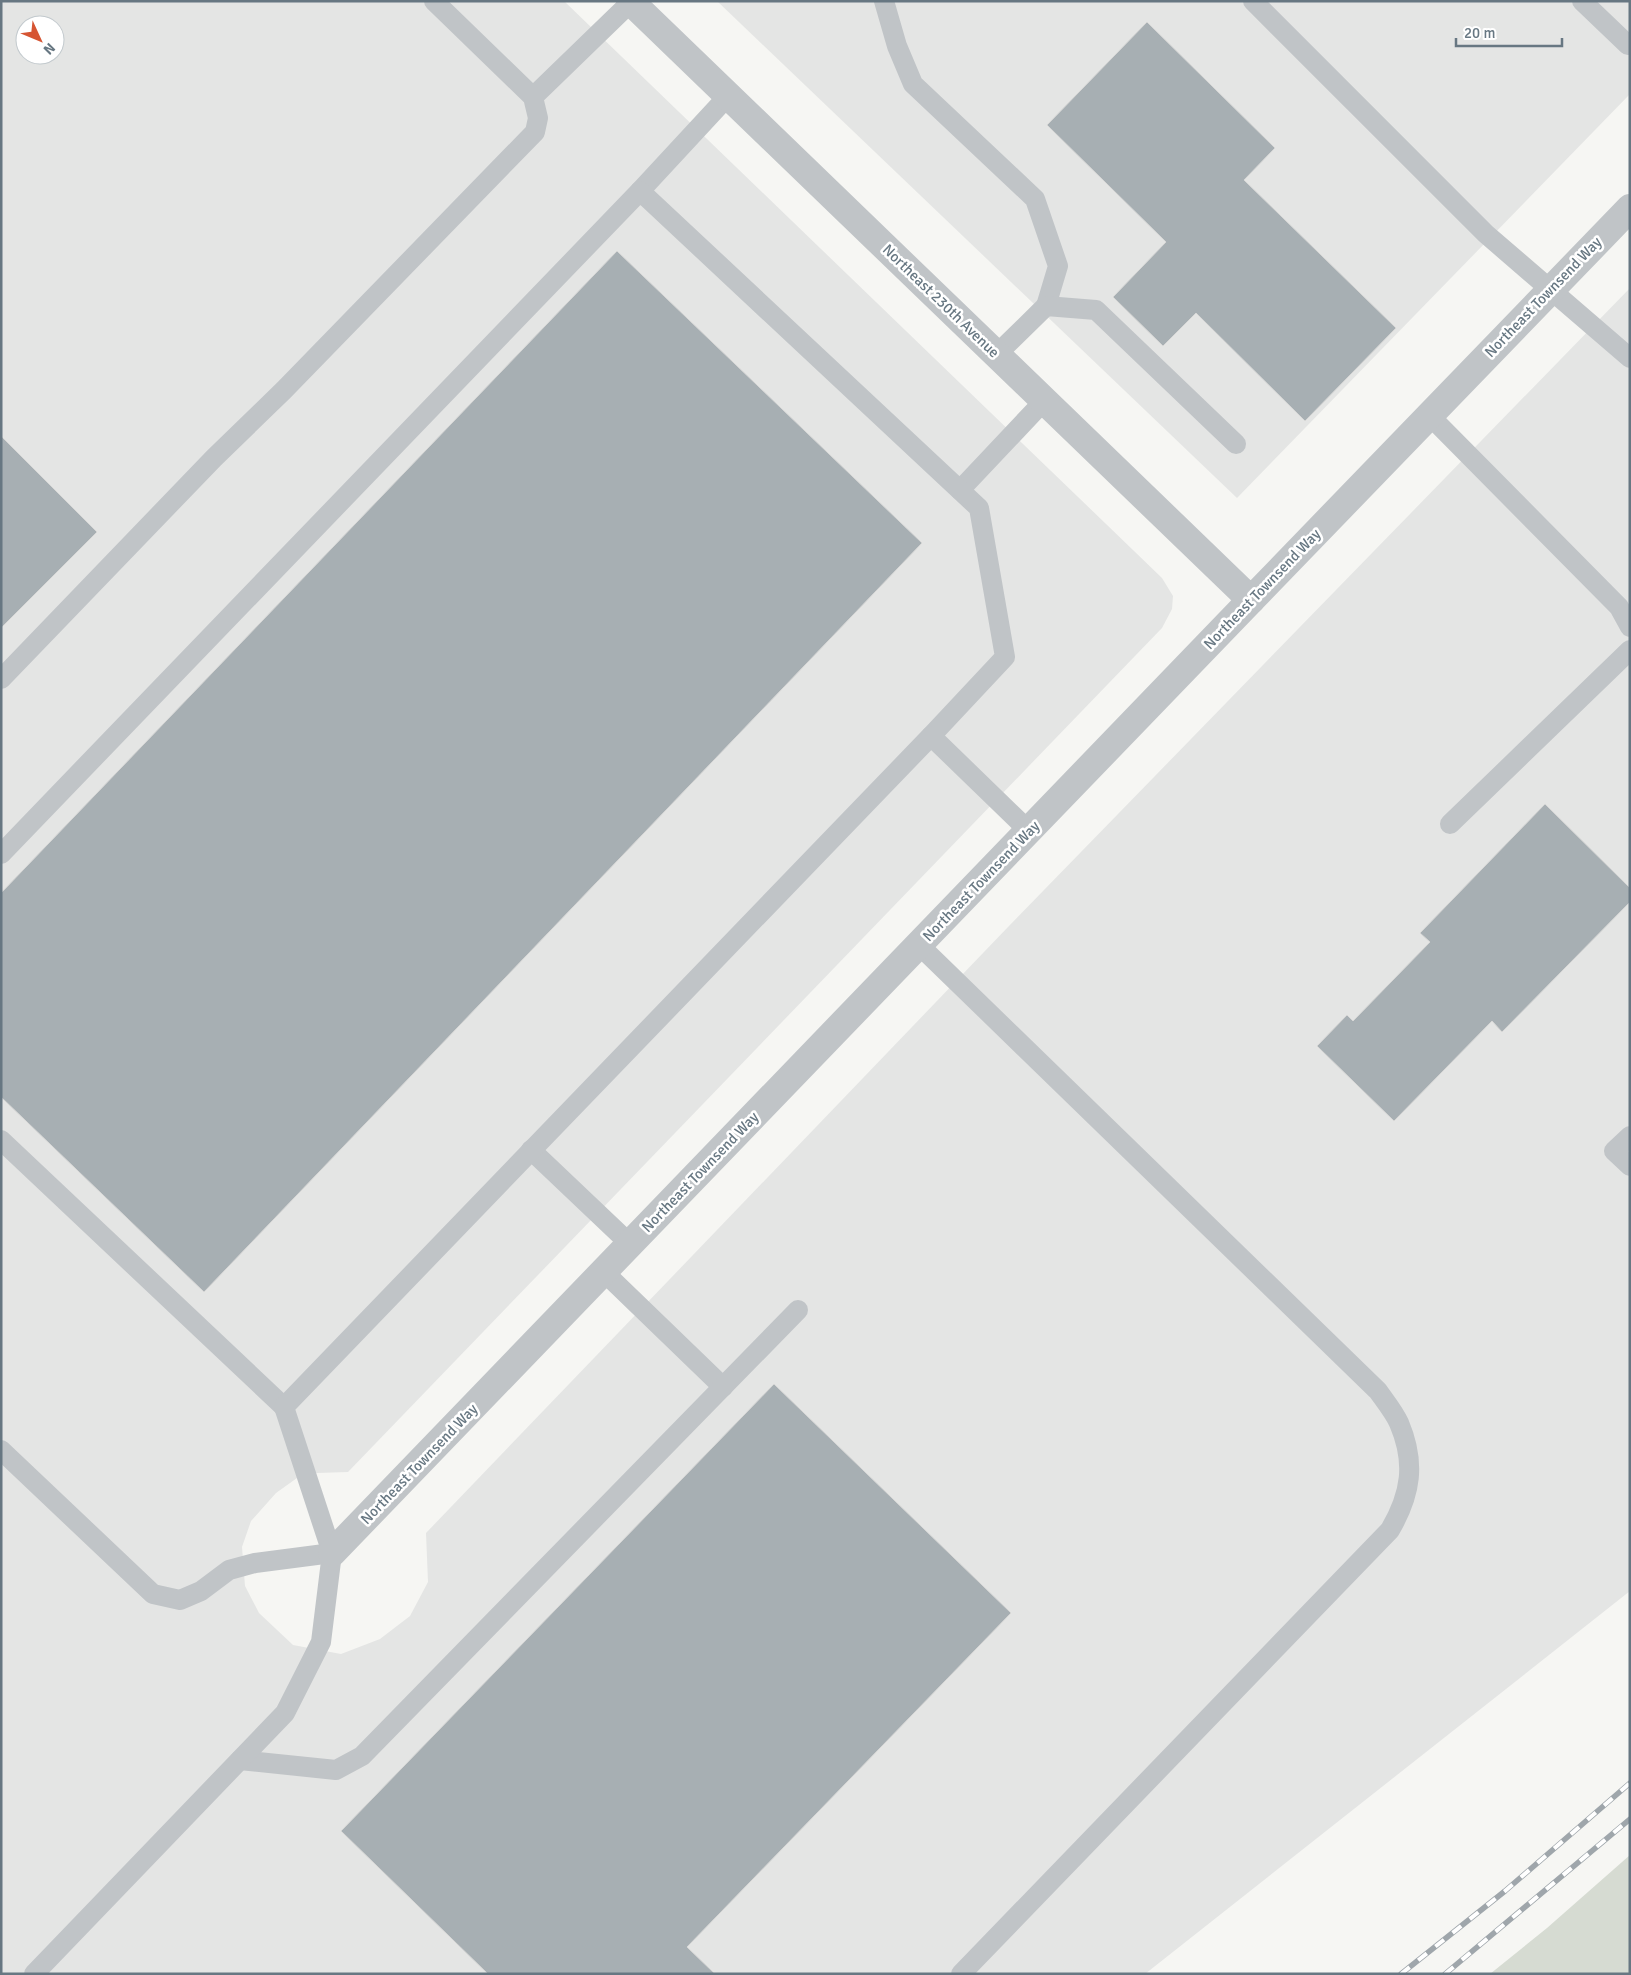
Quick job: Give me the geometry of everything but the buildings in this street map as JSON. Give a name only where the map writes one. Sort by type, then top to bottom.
[{"type":"street","name":"Northeast 230th Avenue","points":[[631,2],[1251,600]]},
{"type":"street","name":"Northeast Townsend Way","points":[[332,1554],[1630,208]]},
{"type":"lane","points":[[1,679],[214,458],[284,390],[535,132],[538,118],[533,97],[434,1]]},
{"type":"lane","points":[[884,1],[897,46],[913,84],[1035,199],[1058,266],[1046,306],[996,354]]},
{"type":"lane","points":[[1253,1],[1486,234],[1630,358]]},
{"type":"lane","points":[[1582,1],[1628,45],[1630,43]]},
{"type":"lane","points":[[533,97],[631,2]]},
{"type":"lane","points":[[1,854],[640,191],[728,96]]},
{"type":"lane","points":[[284,1407],[1005,657],[979,508],[640,191]]},
{"type":"lane","points":[[1046,306],[1096,310],[1236,444]]},
{"type":"lane","points":[[960,490],[1044,400]]},
{"type":"lane","points":[[1429,416],[1619,607],[1630,627]]},
{"type":"lane","points":[[1450,824],[1630,650]]},
{"type":"lane","points":[[931,736],[1029,831]]},
{"type":"lane","points":[[919,945],[1378,1391],[1399,1422],[1408,1448],[1410,1481],[1403,1508],[1390,1530],[961,1974]]},
{"type":"lane","points":[[1630,1136],[1614,1151],[1630,1166]]},
{"type":"lane","points":[[1,1140],[284,1407],[332,1554],[321,1642],[285,1713],[34,1974]]},
{"type":"lane","points":[[531,1150],[630,1244]]},
{"type":"lane","points":[[604,1272],[723,1387]]},
{"type":"lane","points":[[240,1760],[336,1770],[362,1756],[798,1310]]},
{"type":"lane","points":[[1,1450],[153,1594],[180,1600],[201,1592],[229,1570],[255,1563],[332,1554]]},
{"type":"shaded area","points":[[1,1],[564,1],[1162,578],[1173,596],[1172,609],[1162,628],[348,1472],[317,1473],[297,1478],[276,1493],[251,1521],[242,1547],[245,1586],[259,1613],[293,1645],[341,1654],[380,1639],[410,1616],[428,1582],[426,1533],[1008,927],[1630,288],[1630,1591],[1145,1974],[1,1974]]},
{"type":"shaded area","points":[[717,1],[1630,1],[1630,94],[1237,498]]},
{"type":"shaded area","points":[[1630,1855],[1630,1974],[1490,1974],[1547,1928]]},
{"type":"railway","points":[[1401,1974],[1505,1891],[1630,1783]]},
{"type":"railway","points":[[1445,1974],[1630,1819]]}]
